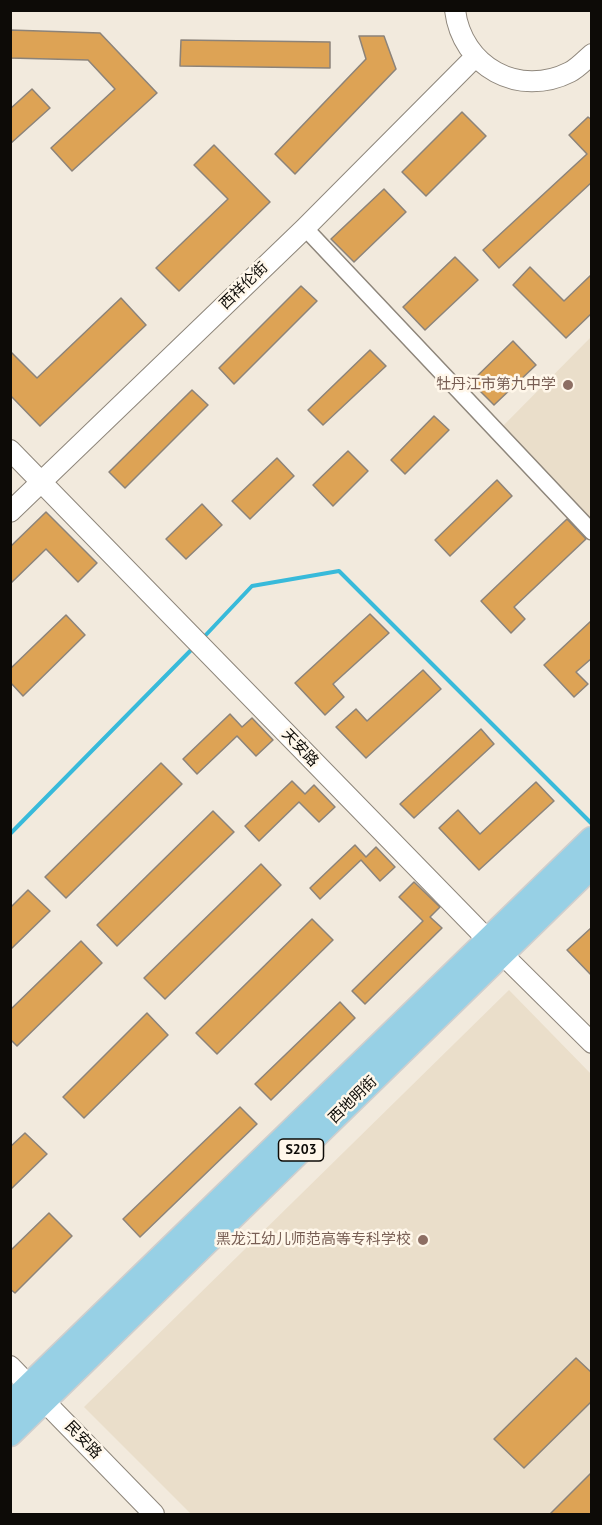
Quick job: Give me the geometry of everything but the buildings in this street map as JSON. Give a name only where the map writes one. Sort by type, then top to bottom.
[{"type":"main road","name":"西地明街","points":[[495,947],[591,838]]},
{"type":"main road","name":"西地明街","points":[[10,1434],[37,1393],[495,947],[591,866]]},
{"type":"main road","name":"西地明街","points":[[10,1404],[37,1393]]},
{"type":"street","points":[[455,10],[464,41],[475,57],[496,73],[521,81],[547,80],[571,72],[591,55]]},
{"type":"street","name":"西祥伦街","points":[[10,512],[305,228],[475,57]]},
{"type":"street","points":[[305,228],[591,532]]},
{"type":"street","name":"天安路","points":[[10,450],[591,1043]]},
{"type":"street","name":"民安路","points":[[10,1366],[154,1515]]},
{"type":"shaded area","name":"牡丹江市第九中学","points":[[591,337],[591,528],[496,433]]},
{"type":"shaded area","name":"黑龙江幼儿师范高等专科学校","points":[[509,990],[591,1074],[591,1514],[191,1514],[84,1407]]},
{"type":"waterway","points":[[202,639],[252,586],[339,571],[592,824]]},
{"type":"waterway","points":[[10,834],[195,646]]},
{"type":"place","name":"牡丹江市第九中学","points":[[568,385]]},
{"type":"place","name":"黑龙江幼儿师范高等专科学校","points":[[423,1240]]}]
